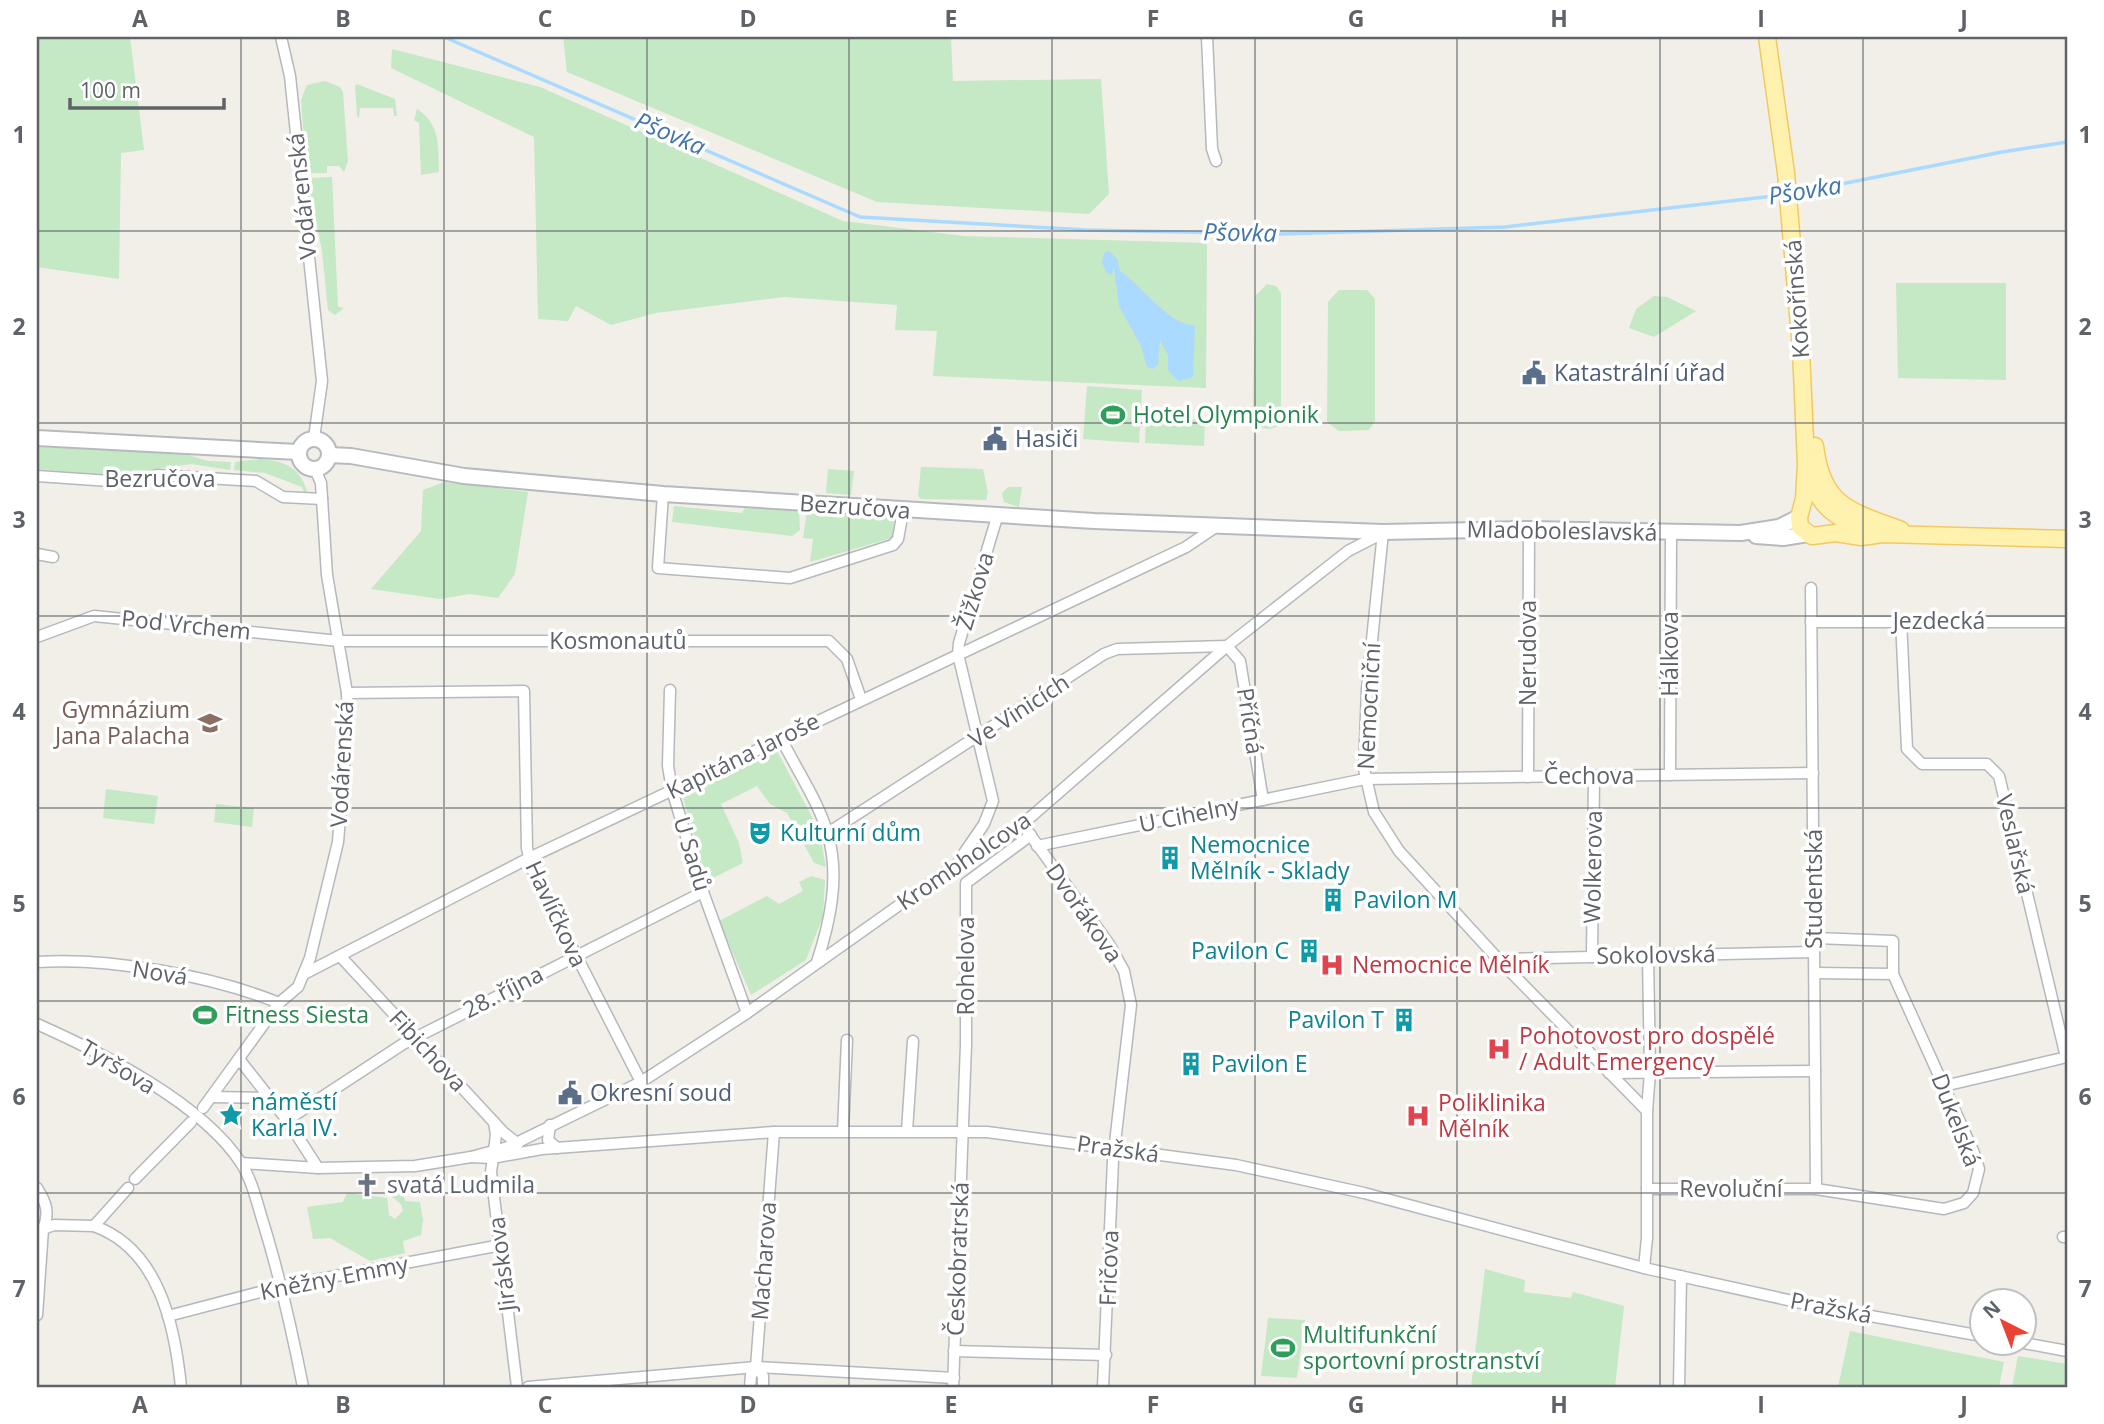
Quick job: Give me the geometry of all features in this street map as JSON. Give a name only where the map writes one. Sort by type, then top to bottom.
[{"type":"main road","name":"Kokořínská","points":[[1767,37],[1787,178],[1805,413],[1806,466],[1800,514]]},
{"type":"main road","name":"Kokořínská","points":[[1774,37],[1782,84],[1782,132]]},
{"type":"main road","points":[[1805,413],[1814,440],[1817,466],[1832,496],[1857,515],[1916,535]]},
{"type":"main road","name":"Kokořínská","points":[[1806,466],[1826,509]]},
{"type":"main road","name":"Mladoboleslavská","points":[[1800,514],[1808,505],[1826,509],[1853,525],[1882,534]]},
{"type":"main road","points":[[1800,514],[1800,527],[1815,534],[1829,527],[1826,509]]},
{"type":"main road","name":"Mladoboleslavská","points":[[1815,534],[1836,533],[1861,537],[1882,534],[2067,538]]},
{"type":"street","name":"Vodárenská","points":[[281,37],[290,76],[322,381],[314,438]]},
{"type":"street","points":[[1207,37],[1212,149],[1216,161]]},
{"type":"street","name":"Bezručova","points":[[37,438],[298,452]]},
{"type":"street","points":[[314,438],[323,441],[329,455],[324,466],[315,469],[301,463],[298,452],[303,442],[314,438]]},
{"type":"street","name":"Bezručova","points":[[329,455],[351,456],[464,476],[663,494],[902,511],[1383,532]]},
{"type":"street","name":"Vodárenská","points":[[304,974],[338,842],[348,718],[347,692],[327,575],[321,483],[315,469]]},
{"type":"street","name":"Bezručova","points":[[37,476],[139,483],[157,475],[256,481],[283,496],[322,499]]},
{"type":"street","points":[[663,494],[659,568],[790,578],[893,545],[898,538],[902,511]]},
{"type":"street","name":"Žižkova","points":[[957,864],[984,824],[993,801],[958,654],[998,514]]},
{"type":"street","name":"Mladoboleslavská","points":[[1741,533],[1779,527],[1800,514]]},
{"type":"street","name":"Kapitána Jaroše","points":[[279,1003],[298,987],[304,974],[529,858],[1186,547],[1218,525]]},
{"type":"street","name":"Mladoboleslavská","points":[[1383,532],[1529,529],[1741,533],[1776,538],[1815,534]]},
{"type":"street","name":"Nerudova","points":[[1528,777],[1529,529]]},
{"type":"street","name":"Krombholcova","points":[[517,1143],[640,1082],[747,1013],[957,864],[1023,825],[1227,646],[1348,551],[1383,532]]},
{"type":"street","name":"Nemocniční","points":[[1383,532],[1367,690],[1365,779],[1374,812],[1399,851],[1498,959],[1647,1111]]},
{"type":"street","name":"Hálkova","points":[[1670,775],[1671,532]]},
{"type":"street","points":[[37,554],[53,557]]},
{"type":"street","name":"Studentská","points":[[1811,589],[1816,1189]]},
{"type":"street","name":"Pod Vrchem","points":[[37,637],[94,616],[339,641]]},
{"type":"street","name":"Veslařská","points":[[1901,620],[1907,748],[1922,764],[1987,764],[1999,776],[2067,1057]]},
{"type":"street","name":"Jezdecká","points":[[1811,622],[2067,622]]},
{"type":"street","name":"Kosmonautů","points":[[339,641],[829,641],[847,659],[861,699]]},
{"type":"street","name":"Ve Vinicích","points":[[828,833],[1104,654],[1117,649],[1227,646]]},
{"type":"street","name":"Příčná","points":[[1227,646],[1240,661],[1263,800]]},
{"type":"street","name":"U Sadů","points":[[670,690],[668,766],[672,790],[703,892],[747,1013]]},
{"type":"street","name":"Havlíčkova","points":[[347,692],[524,691],[529,858],[574,956],[640,1082]]},
{"type":"street","points":[[781,738],[828,833],[832,853],[831,916],[817,962],[820,961]]},
{"type":"street","name":"Čechova","points":[[1365,779],[1813,773]]},
{"type":"street","name":"Wolkerova","points":[[1592,957],[1594,777]]},
{"type":"street","name":"U Cihelny","points":[[1037,846],[1365,779]]},
{"type":"street","points":[[1023,825],[1037,846]]},
{"type":"street","name":"Rohelova","points":[[962,1130],[966,883],[1031,835]]},
{"type":"street","name":"Dvořákova","points":[[1037,846],[1109,944],[1124,971],[1131,1004],[1114,1148]]},
{"type":"street","name":"28. října","points":[[416,1037],[703,892]]},
{"type":"street","points":[[1815,973],[1893,974],[1893,941],[1816,938]]},
{"type":"street","name":"Sokolovská","points":[[1498,959],[1814,952]]},
{"type":"street","points":[[1644,1268],[1650,1072],[1648,956]]},
{"type":"street","name":"Fibichova","points":[[341,957],[494,1122],[517,1143]]},
{"type":"street","name":"Nová","points":[[37,962],[101,964],[205,980],[279,1003]]},
{"type":"street","name":"Dukelská","points":[[1816,1189],[1935,1209],[1952,1208],[1964,1203],[1973,1193],[1979,1169],[1893,974]]},
{"type":"street","points":[[94,1226],[211,1097],[279,1003]]},
{"type":"street","name":"Tyršova","points":[[37,1024],[99,1051],[196,1115]]},
{"type":"street","points":[[287,1120],[416,1037]]},
{"type":"street","points":[[843,1131],[847,1041]]},
{"type":"street","points":[[907,1131],[913,1041]]},
{"type":"street","points":[[1944,1086],[2067,1057]]},
{"type":"street","points":[[239,1059],[287,1120],[318,1168]]},
{"type":"street","points":[[1609,1073],[1815,1071]]},
{"type":"street","points":[[211,1097],[270,1098]]},
{"type":"street","points":[[196,1115],[241,1163],[252,1187],[283,1286],[303,1387]]},
{"type":"street","points":[[493,1150],[494,1122]]},
{"type":"street","points":[[550,1125],[548,1140],[557,1148]]},
{"type":"street","name":"Pražská","points":[[476,1156],[493,1150],[542,1149],[774,1132],[843,1131],[962,1130],[1114,1148],[1236,1165],[1364,1193],[1644,1268],[1815,1306],[1968,1333]]},
{"type":"street","name":"Českobratrská","points":[[954,1383],[962,1130]]},
{"type":"street","name":"Macharova","points":[[763,1387],[763,1376],[756,1367],[774,1132]]},
{"type":"street","name":"Pražská","points":[[241,1163],[318,1168],[415,1166],[476,1156],[517,1143],[542,1149]]},
{"type":"street","name":"Fričova","points":[[1103,1387],[1114,1148]]},
{"type":"street","name":"Jiráskova","points":[[493,1150],[517,1387]]},
{"type":"street","points":[[37,1188],[46,1202],[47,1217],[43,1228],[37,1315]]},
{"type":"street","name":"Revoluční","points":[[1647,1189],[1816,1189]]},
{"type":"street","points":[[43,1228],[54,1225],[94,1226],[118,1238],[147,1267],[168,1317],[181,1387]]},
{"type":"street","name":"Kněžny Emmy","points":[[168,1317],[283,1286],[501,1245]]},
{"type":"street","points":[[1679,1387],[1681,1276]]},
{"type":"street","points":[[2038,1346],[2067,1351]]},
{"type":"street","points":[[954,1351],[1106,1354]]},
{"type":"street","points":[[750,1387],[751,1375],[756,1367]]},
{"type":"street","points":[[528,1387],[756,1367],[954,1383]]},
{"type":"green space","points":[[37,37],[130,37],[144,150],[121,153],[119,279],[37,267]]},
{"type":"green space","points":[[563,37],[951,37],[953,81],[1101,79],[1109,194],[1089,214],[877,202],[567,72]]},
{"type":"green space","points":[[392,49],[540,87],[843,221],[964,236],[1207,243],[1206,388],[933,376],[937,331],[895,330],[897,305],[785,297],[656,313],[611,325],[576,306],[568,321],[538,319],[534,137],[391,68]]},
{"type":"green space","points":[[325,81],[340,87],[343,92],[348,161],[344,172],[339,166],[327,166],[327,173],[309,173],[306,169],[301,100],[307,85]]},
{"type":"green space","points":[[357,84],[395,99],[397,116],[394,116],[393,108],[360,108],[359,118],[355,86]]},
{"type":"green space","points":[[417,109],[430,122],[437,137],[439,172],[421,175],[419,123],[414,120]]},
{"type":"green space","points":[[332,177],[338,307],[344,308],[335,315],[328,310],[322,251],[308,182],[311,178]]},
{"type":"green space","points":[[1896,283],[2006,283],[2006,380],[1898,378]]},
{"type":"green space","points":[[1267,284],[1276,286],[1281,293],[1281,418],[1278,426],[1268,429],[1253,421],[1255,296]]},
{"type":"green space","points":[[1339,290],[1367,290],[1375,299],[1375,421],[1369,430],[1339,431],[1327,422],[1328,302]]},
{"type":"green space","points":[[1654,296],[1667,297],[1696,311],[1654,337],[1629,328],[1636,309]]},
{"type":"green space","name":"Hotel Olympionik","points":[[1087,386],[1142,390],[1139,443],[1083,439]]},
{"type":"green space","points":[[1146,417],[1205,420],[1204,446],[1145,443]]},
{"type":"green space","points":[[37,447],[182,453],[208,461],[231,462],[230,470],[191,464],[156,469],[138,478],[37,469]]},
{"type":"green space","points":[[261,459],[291,467],[301,477],[307,492],[304,492],[302,487],[265,473],[234,470],[235,462]]},
{"type":"green space","points":[[921,467],[983,469],[988,493],[986,500],[921,499],[918,496]]},
{"type":"green space","points":[[828,469],[854,471],[851,495],[826,493]]},
{"type":"green space","points":[[444,482],[528,492],[515,574],[498,598],[469,594],[440,599],[371,589],[421,531],[423,490]]},
{"type":"green space","points":[[1008,487],[1022,487],[1019,507],[1004,502],[1002,493]]},
{"type":"green space","points":[[674,506],[742,513],[745,508],[799,510],[800,530],[792,536],[672,522]]},
{"type":"green space","points":[[807,512],[895,518],[892,538],[810,562],[813,539],[803,538]]},
{"type":"green space","points":[[776,749],[819,830],[826,867],[814,863],[787,813],[770,804],[757,786],[721,804],[739,843],[743,863],[707,881],[682,794]]},
{"type":"green space","points":[[106,789],[158,796],[154,824],[103,818]]},
{"type":"green space","points":[[216,804],[254,808],[252,827],[214,822]]},
{"type":"green space","points":[[811,876],[825,880],[823,916],[806,960],[751,995],[719,921],[767,896],[779,904],[803,891],[799,882]]},
{"type":"green space","points":[[395,1185],[402,1186],[405,1201],[420,1202],[423,1220],[421,1235],[403,1241],[405,1253],[370,1261],[330,1238],[313,1239],[307,1207],[343,1202],[347,1193],[387,1198],[389,1215],[395,1219],[403,1211],[401,1204],[391,1196]]},
{"type":"green space","points":[[1485,1269],[1525,1280],[1524,1292],[1571,1298],[1573,1292],[1624,1306],[1615,1387],[1471,1387]]},
{"type":"green space","name":"Multifunkční sportovní prostranství","points":[[1268,1318],[1305,1320],[1297,1378],[1261,1376]]},
{"type":"green space","points":[[1850,1331],[1968,1355],[1968,1358],[2004,1362],[1999,1387],[1838,1387]]},
{"type":"green space","points":[[2018,1358],[2067,1364],[2067,1387],[2012,1387]]},
{"type":"water","points":[[1109,251],[1117,259],[1120,271],[1165,311],[1184,323],[1195,326],[1193,377],[1178,381],[1168,370],[1168,355],[1160,340],[1158,365],[1153,369],[1147,367],[1141,346],[1119,306],[1114,268],[1111,275],[1106,272],[1102,262],[1104,253]]},
{"type":"waterway","name":"Pšovka","points":[[444,37],[860,217],[1086,230],[1282,234],[1505,227],[1783,195]]},
{"type":"waterway","name":"Pšovka","points":[[1791,194],[2002,152],[2067,142]]},
{"type":"place","name":"Katastrální úřad","points":[[1534,373]]},
{"type":"place","name":"Hotel Olympionik","points":[[1113,415]]},
{"type":"place","name":"Hasiči","points":[[995,439]]},
{"type":"place","name":"Gymnázium Jana Palacha","points":[[210,723]]},
{"type":"place","name":"Kulturní dům","points":[[760,833]]},
{"type":"place","name":"Nemocnice Mělník - Sklady","points":[[1170,858]]},
{"type":"place","name":"Pavilon M","points":[[1333,900]]},
{"type":"place","name":"Pavilon C","points":[[1309,951]]},
{"type":"place","name":"Nemocnice Mělník","points":[[1332,965]]},
{"type":"place","name":"Fitness Siesta","points":[[205,1015]]},
{"type":"place","name":"Pavilon T","points":[[1404,1020]]},
{"type":"place","name":"Pohotovost pro dospělé / Adult Emergency","points":[[1499,1049]]},
{"type":"place","name":"Pavilon E","points":[[1191,1064]]},
{"type":"place","name":"Okresní soud","points":[[570,1093]]},
{"type":"place","name":"náměstí Karla IV.","points":[[231,1115]]},
{"type":"place","name":"Poliklinika Mělník","points":[[1418,1116]]},
{"type":"place","name":"svatá Ludmila","points":[[367,1185]]},
{"type":"place","name":"Multifunkční sportovní prostranství","points":[[1283,1348]]}]
